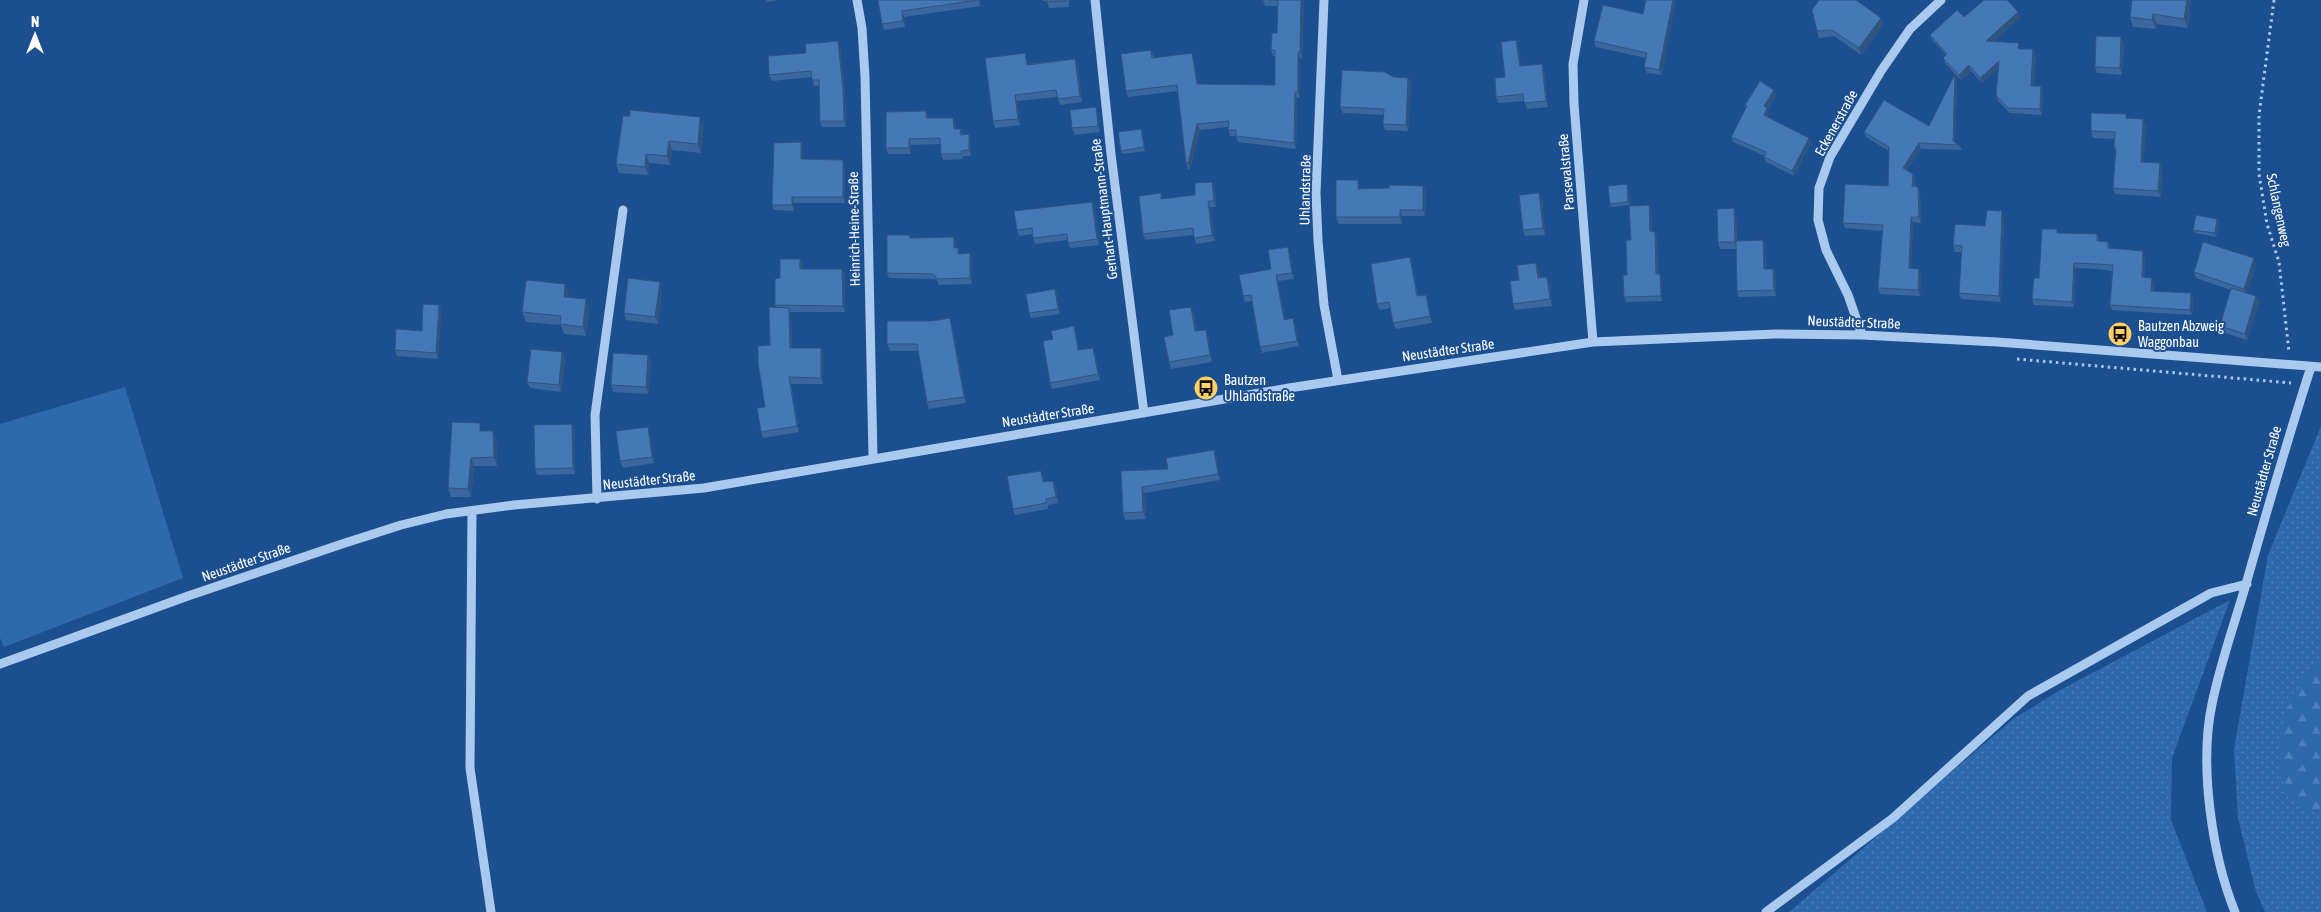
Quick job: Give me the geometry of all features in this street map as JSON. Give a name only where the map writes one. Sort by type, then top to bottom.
[{"type":"street","name":"Heinrich-Heine-Straße","points":[[857,0],[862,28],[865,77],[873,458]]},
{"type":"street","name":"Gerhart-Hauptmann-Straße","points":[[1095,0],[1111,154],[1144,414]]},
{"type":"street","name":"Uhlandstraße","points":[[1324,0],[1316,193],[1324,305],[1338,380]]},
{"type":"street","name":"Parsevalstraße","points":[[1584,0],[1573,64],[1574,104],[1593,342]]},
{"type":"street","name":"Eckenerstraße","points":[[1862,335],[1848,295],[1826,250],[1818,220],[1819,188],[1830,157],[1881,71],[1910,29],[1942,0]]},
{"type":"street","name":"Neustädter Straße","points":[[597,499],[595,415],[623,210]]},
{"type":"street","name":"Neustädter Straße","points":[[0,664],[188,596],[401,525],[472,511],[704,488],[1338,380],[1593,342],[1775,334],[1862,335],[1997,342],[2321,367]]},
{"type":"street","name":"Neustädter Straße","points":[[2235,912],[2228,894],[2210,813],[2207,759],[2211,706],[2225,647],[2246,584],[2287,438],[2311,367]]},
{"type":"street","points":[[472,511],[470,768],[491,912]]},
{"type":"street","points":[[1766,912],[1894,818],[2028,696],[2211,593],[2246,584]]},
{"type":"path","name":"Schlangenweg","points":[[2274,0],[2259,114],[2259,174],[2267,224],[2279,262],[2291,365]]},
{"type":"green space","points":[[125,387],[183,578],[4,647],[0,638],[0,424]]},
{"type":"green space","points":[[2321,426],[2321,663],[2306,674],[2313,812],[2321,811],[2321,912],[2265,912],[2256,892],[2238,818],[2234,749],[2268,555]]},
{"type":"green space","points":[[2230,600],[2172,758],[2171,820],[2207,912],[1789,912],[2013,719],[2062,689]]},
{"type":"green space","points":[[2321,663],[2321,811],[2313,812],[2288,794],[2278,758],[2285,713],[2306,674]]},
{"type":"building","points":[[878,0],[978,0],[902,11],[903,21],[882,24]]},
{"type":"building","points":[[1047,0],[1067,0],[1067,1],[1047,2]]},
{"type":"building","points":[[1278,0],[1301,0],[1300,52],[1298,52],[1298,92],[1295,92],[1294,143],[1236,136],[1236,130],[1228,130],[1229,121],[1197,124],[1188,163],[1186,163],[1177,85],[1126,91],[1121,54],[1151,50],[1152,58],[1192,53],[1197,84],[1275,85],[1275,50],[1271,50],[1272,33],[1277,33]]},
{"type":"building","points":[[1646,0],[1673,0],[1659,70],[1644,67],[1647,53],[1594,41],[1603,5],[1643,14]]},
{"type":"building","points":[[1819,0],[1856,0],[1881,18],[1859,48],[1832,30],[1817,31],[1812,10]]},
{"type":"building","points":[[1984,0],[2007,0],[2018,12],[1986,41],[2019,43],[2018,49],[2033,49],[2031,86],[2041,86],[2040,109],[2008,108],[1996,95],[1999,61],[1980,78],[1969,65],[1959,75],[1943,58],[1947,54],[1930,35],[1957,10],[1964,17]]},
{"type":"building","points":[[2132,0],[2187,0],[2184,19],[2153,14],[2152,20],[2130,17]]},
{"type":"building","points":[[2096,36],[2121,37],[2120,68],[2095,67]]},
{"type":"building","points":[[1516,40],[1520,66],[1542,64],[1546,101],[1524,103],[1523,94],[1496,97],[1495,78],[1505,77],[1501,42]]},
{"type":"building","points":[[838,41],[844,121],[820,121],[819,80],[812,80],[811,71],[769,75],[768,56],[806,53],[805,44]]},
{"type":"building","points":[[1025,53],[1027,65],[1075,59],[1080,96],[1058,99],[1056,90],[1015,95],[1018,119],[993,121],[985,58]]},
{"type":"building","points":[[1342,70],[1385,72],[1393,77],[1408,78],[1406,125],[1383,124],[1384,109],[1340,107]]},
{"type":"building","points":[[1955,74],[1953,141],[1959,145],[1919,143],[1903,168],[1913,174],[1912,186],[1918,187],[1919,217],[1911,217],[1909,268],[1919,269],[1918,290],[1878,288],[1883,225],[1843,223],[1845,184],[1888,186],[1889,147],[1864,132],[1884,100],[1929,126]]},
{"type":"building","points":[[1760,81],[1774,90],[1764,106],[1767,108],[1764,115],[1809,138],[1792,171],[1764,157],[1766,152],[1731,137],[1747,106],[1745,105]]},
{"type":"building","points":[[1096,107],[1098,126],[1072,128],[1070,110]]},
{"type":"building","points":[[630,110],[700,117],[698,144],[669,141],[667,156],[646,154],[645,167],[616,164],[623,116],[630,116]]},
{"type":"building","points":[[926,111],[926,118],[953,118],[954,129],[961,129],[960,135],[969,134],[969,150],[961,151],[961,154],[941,154],[940,138],[909,139],[909,148],[886,148],[886,112]]},
{"type":"building","points":[[2091,113],[2126,114],[2126,118],[2143,119],[2141,162],[2160,163],[2158,191],[2113,188],[2116,148],[2114,147],[2115,132],[2091,131]]},
{"type":"building","points":[[1141,129],[1144,147],[1121,151],[1118,132]]},
{"type":"building","points":[[801,142],[801,159],[843,160],[843,197],[792,197],[792,205],[772,205],[774,143]]},
{"type":"building","points":[[1336,180],[1358,180],[1358,189],[1389,188],[1389,185],[1423,186],[1423,210],[1400,210],[1400,217],[1336,217]]},
{"type":"building","points":[[1212,182],[1214,201],[1208,201],[1212,235],[1194,238],[1193,228],[1143,234],[1139,196],[1161,193],[1161,199],[1195,195],[1195,183]]},
{"type":"building","points":[[1627,184],[1628,202],[1610,204],[1608,186]]},
{"type":"building","points":[[1539,193],[1543,228],[1523,230],[1519,195]]},
{"type":"building","points":[[1092,202],[1097,239],[1068,243],[1067,234],[1033,238],[1032,228],[1017,230],[1014,211]]},
{"type":"building","points":[[1649,205],[1650,231],[1655,232],[1656,274],[1660,274],[1661,296],[1624,297],[1623,275],[1627,275],[1626,240],[1631,240],[1629,206]]},
{"type":"building","points":[[1734,208],[1735,242],[1718,242],[1717,209]]},
{"type":"building","points":[[1987,210],[2002,211],[1999,296],[1959,293],[1962,246],[1953,245],[1955,224],[1985,226]]},
{"type":"building","points":[[2196,215],[2217,219],[2215,233],[2193,230]]},
{"type":"building","points":[[2042,229],[2057,229],[2057,233],[2097,234],[2097,241],[2108,242],[2108,248],[2143,251],[2142,277],[2152,278],[2151,291],[2191,293],[2190,310],[2110,305],[2113,265],[2074,263],[2072,302],[2032,299],[2034,278],[2039,278]]},
{"type":"building","points":[[887,235],[909,235],[910,238],[954,237],[954,248],[958,248],[958,254],[970,253],[970,278],[937,279],[934,274],[887,273]]},
{"type":"building","points":[[1763,240],[1764,269],[1773,269],[1774,290],[1737,291],[1736,241]]},
{"type":"building","points":[[2203,242],[2254,258],[2244,289],[2194,272]]},
{"type":"building","points":[[1288,247],[1292,273],[1276,275],[1284,320],[1293,318],[1297,341],[1260,347],[1251,295],[1243,296],[1239,275],[1271,269],[1268,250]]},
{"type":"building","points":[[1410,257],[1417,296],[1426,295],[1430,316],[1393,323],[1389,302],[1377,304],[1371,264]]},
{"type":"building","points":[[780,259],[800,259],[800,269],[842,269],[843,306],[775,305],[775,279],[780,278]]},
{"type":"building","points":[[1536,263],[1538,278],[1547,277],[1550,299],[1513,304],[1510,281],[1519,280],[1517,265]]},
{"type":"building","points":[[628,278],[660,282],[655,317],[624,313]]},
{"type":"building","points":[[526,280],[565,284],[564,297],[586,299],[583,327],[560,324],[561,316],[522,312]]},
{"type":"building","points":[[2231,288],[2256,296],[2245,334],[2220,326]]},
{"type":"building","points":[[1055,289],[1058,309],[1029,313],[1026,294]]},
{"type":"building","points":[[423,304],[439,305],[436,353],[395,350],[396,329],[422,331]]},
{"type":"building","points":[[769,307],[789,308],[790,348],[821,348],[821,378],[789,377],[797,426],[761,432],[757,408],[765,407],[758,363],[758,346],[770,345]]},
{"type":"building","points":[[1191,307],[1195,331],[1206,330],[1210,355],[1169,362],[1164,337],[1173,335],[1169,310]]},
{"type":"building","points":[[950,318],[964,397],[927,402],[917,344],[887,344],[887,321],[932,321]]},
{"type":"building","points":[[1074,326],[1078,350],[1093,348],[1098,374],[1050,383],[1043,341],[1053,339],[1051,331]]},
{"type":"building","points":[[531,349],[562,352],[559,385],[527,382]]},
{"type":"building","points":[[613,353],[648,355],[646,387],[611,385]]},
{"type":"building","points":[[452,422],[480,423],[480,431],[493,431],[494,457],[471,458],[468,489],[448,488]]},
{"type":"building","points":[[572,424],[573,468],[535,469],[534,425]]},
{"type":"building","points":[[648,427],[652,457],[620,461],[616,431]]},
{"type":"building","points":[[1214,450],[1218,474],[1142,487],[1143,512],[1123,513],[1121,471],[1168,469],[1166,458]]},
{"type":"building","points":[[1041,471],[1043,482],[1053,481],[1056,497],[1046,499],[1046,503],[1013,509],[1007,476]]},
{"type":"place","name":"Bautzen Abzweig Waggonbau","points":[[2120,334]]},
{"type":"place","name":"Bautzen Uhlandstraße","points":[[1206,388]]}]
